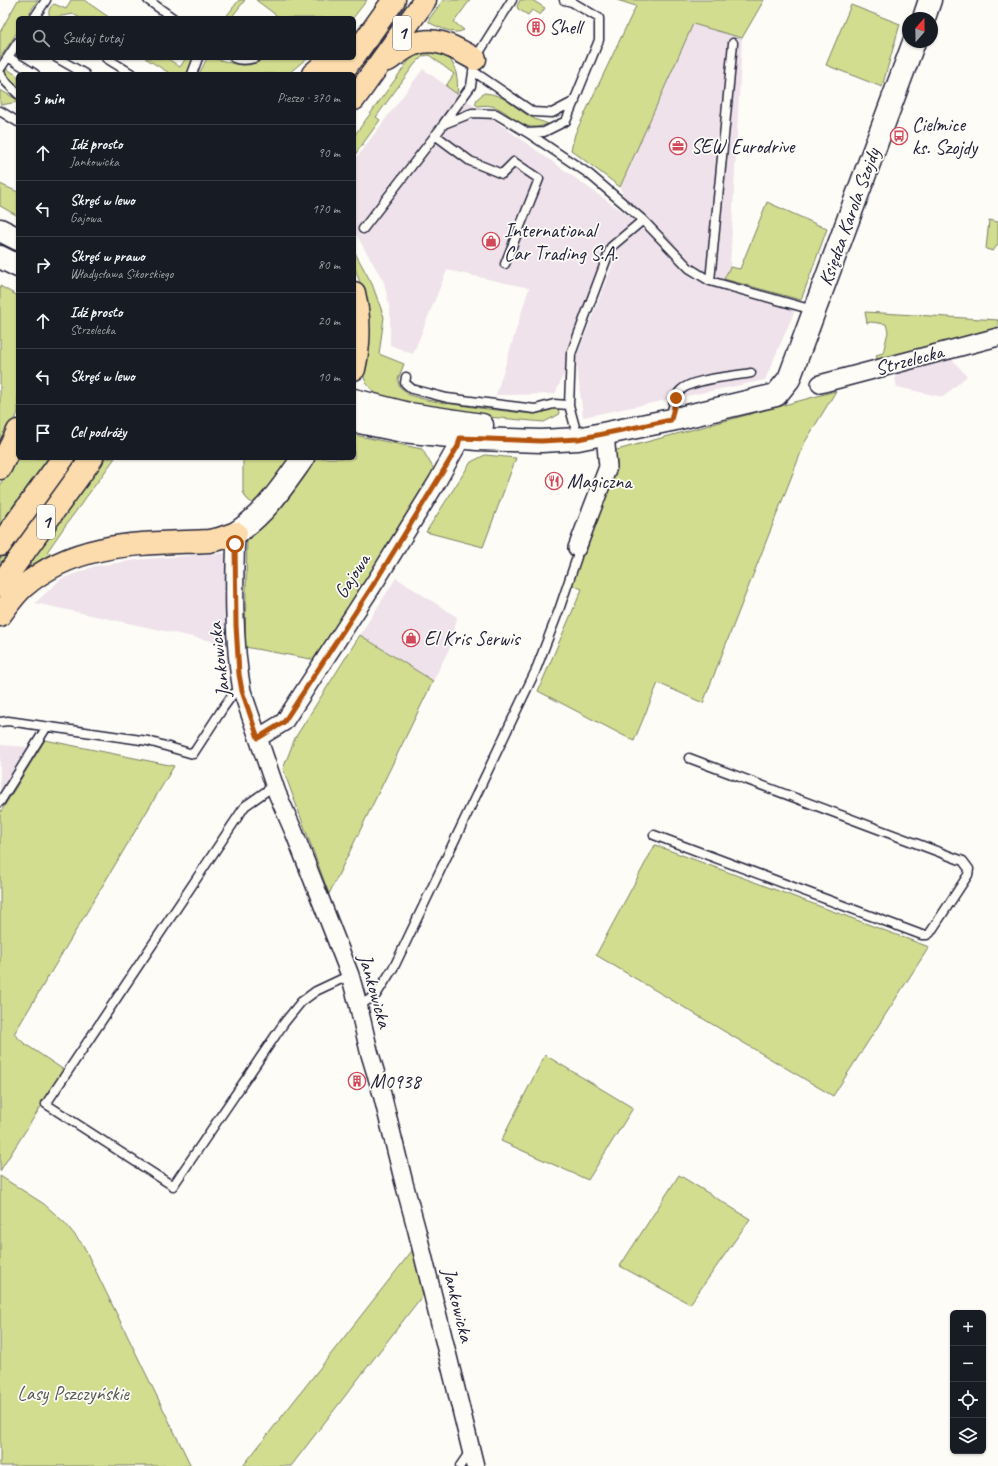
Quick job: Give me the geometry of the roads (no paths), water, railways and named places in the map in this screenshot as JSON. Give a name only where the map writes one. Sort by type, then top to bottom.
[{"type":"main road","points":[[356,30],[380,0]]},
{"type":"main road","name":"1","points":[[356,53],[394,0]]},
{"type":"main road","name":"1","points":[[356,96],[425,0]]},
{"type":"main road","points":[[378,66],[414,44],[428,41],[447,44],[474,65]]},
{"type":"main road","points":[[315,72],[329,60]]},
{"type":"main road","name":"1","points":[[342,72],[351,60]]},
{"type":"main road","points":[[356,300],[358,308],[359,344],[356,359]]},
{"type":"main road","points":[[0,468],[16,435]]},
{"type":"main road","name":"1","points":[[0,545],[62,460]]},
{"type":"main road","name":"1","points":[[0,585],[91,460]]},
{"type":"main road","points":[[0,615],[23,587],[32,580],[62,562],[86,552],[120,546],[209,541],[236,533]]},
{"type":"street","points":[[926,12],[930,0]]},
{"type":"street","name":"Księdza Karola Szojdy","points":[[671,420],[776,395],[789,379],[912,48]]},
{"type":"street","points":[[0,230],[16,238]]},
{"type":"street","points":[[0,257],[16,265]]},
{"type":"street","name":"Strzelecka","points":[[820,384],[998,337]]},
{"type":"street","points":[[356,401],[409,414],[461,430]]},
{"type":"street","points":[[356,421],[403,431],[461,430],[489,426],[577,433],[591,426],[616,431],[671,420]]},
{"type":"street","name":"Gajowa","points":[[258,738],[284,722],[381,572],[445,468],[458,446],[461,430]]},
{"type":"street","points":[[577,548],[608,467],[606,445],[616,431]]},
{"type":"street","points":[[236,533],[248,525],[264,510],[302,460]]},
{"type":"street","name":"Jankowicka","points":[[236,533],[236,625],[239,674],[242,691],[275,785],[350,975],[421,1246],[475,1466]]},
{"type":"lane","points":[[38,16],[46,0]]},
{"type":"lane","points":[[148,0],[170,16]]},
{"type":"lane","points":[[363,229],[444,124],[471,86],[474,65],[512,0]]},
{"type":"lane","points":[[528,133],[544,132],[566,121],[599,40],[599,18],[572,2],[564,0]]},
{"type":"lane","points":[[710,280],[733,43]]},
{"type":"lane","points":[[0,69],[16,45]]},
{"type":"lane","points":[[8,57],[32,72]]},
{"type":"lane","points":[[61,60],[81,72]]},
{"type":"lane","points":[[109,60],[129,72]]},
{"type":"lane","points":[[193,72],[197,60]]},
{"type":"lane","points":[[474,65],[533,112],[552,113],[575,101]]},
{"type":"lane","points":[[0,73],[16,92]]},
{"type":"lane","points":[[0,111],[16,121]]},
{"type":"lane","points":[[444,124],[472,113],[496,114],[528,133],[589,174],[643,220],[689,268],[710,280],[814,310]]},
{"type":"lane","points":[[435,135],[470,161],[502,174],[514,162],[539,179],[505,264]]},
{"type":"lane","points":[[577,433],[569,405],[571,354],[611,247],[643,220]]},
{"type":"lane","points":[[671,420],[676,398],[682,389],[697,382],[751,373]]},
{"type":"lane","points":[[406,377],[405,383],[412,389],[447,398],[535,409],[554,404],[569,405]]},
{"type":"lane","points":[[359,1006],[376,995],[395,966],[535,672],[577,557],[577,548]]},
{"type":"lane","points":[[0,722],[8,721],[46,728],[148,741],[193,754],[233,694],[242,691]]},
{"type":"lane","points":[[0,802],[46,728]]},
{"type":"lane","points":[[654,835],[922,935],[927,935],[930,933],[968,875],[969,870],[963,861],[689,758]]},
{"type":"lane","points":[[275,785],[245,806],[46,1104],[173,1186],[284,1023],[301,1002],[316,991],[350,975]]},
{"type":"lane","points":[[460,1466],[471,1450]]},
{"type":"place","name":"Shell","points":[[536,27]]},
{"type":"place","name":"Cielmice ks. Szojdy","points":[[899,136]]},
{"type":"place","name":"SEW Eurodrive","points":[[678,146]]},
{"type":"place","name":"International Car Trading S.A.","points":[[491,241]]},
{"type":"place","name":"Magiczna","points":[[554,481]]},
{"type":"place","name":"El Kris Serwis","points":[[411,638]]},
{"type":"place","name":"M0938","points":[[357,1081]]},
{"type":"park label","name":"Lasy Pszczyńskie","points":[[73,1393]]}]
